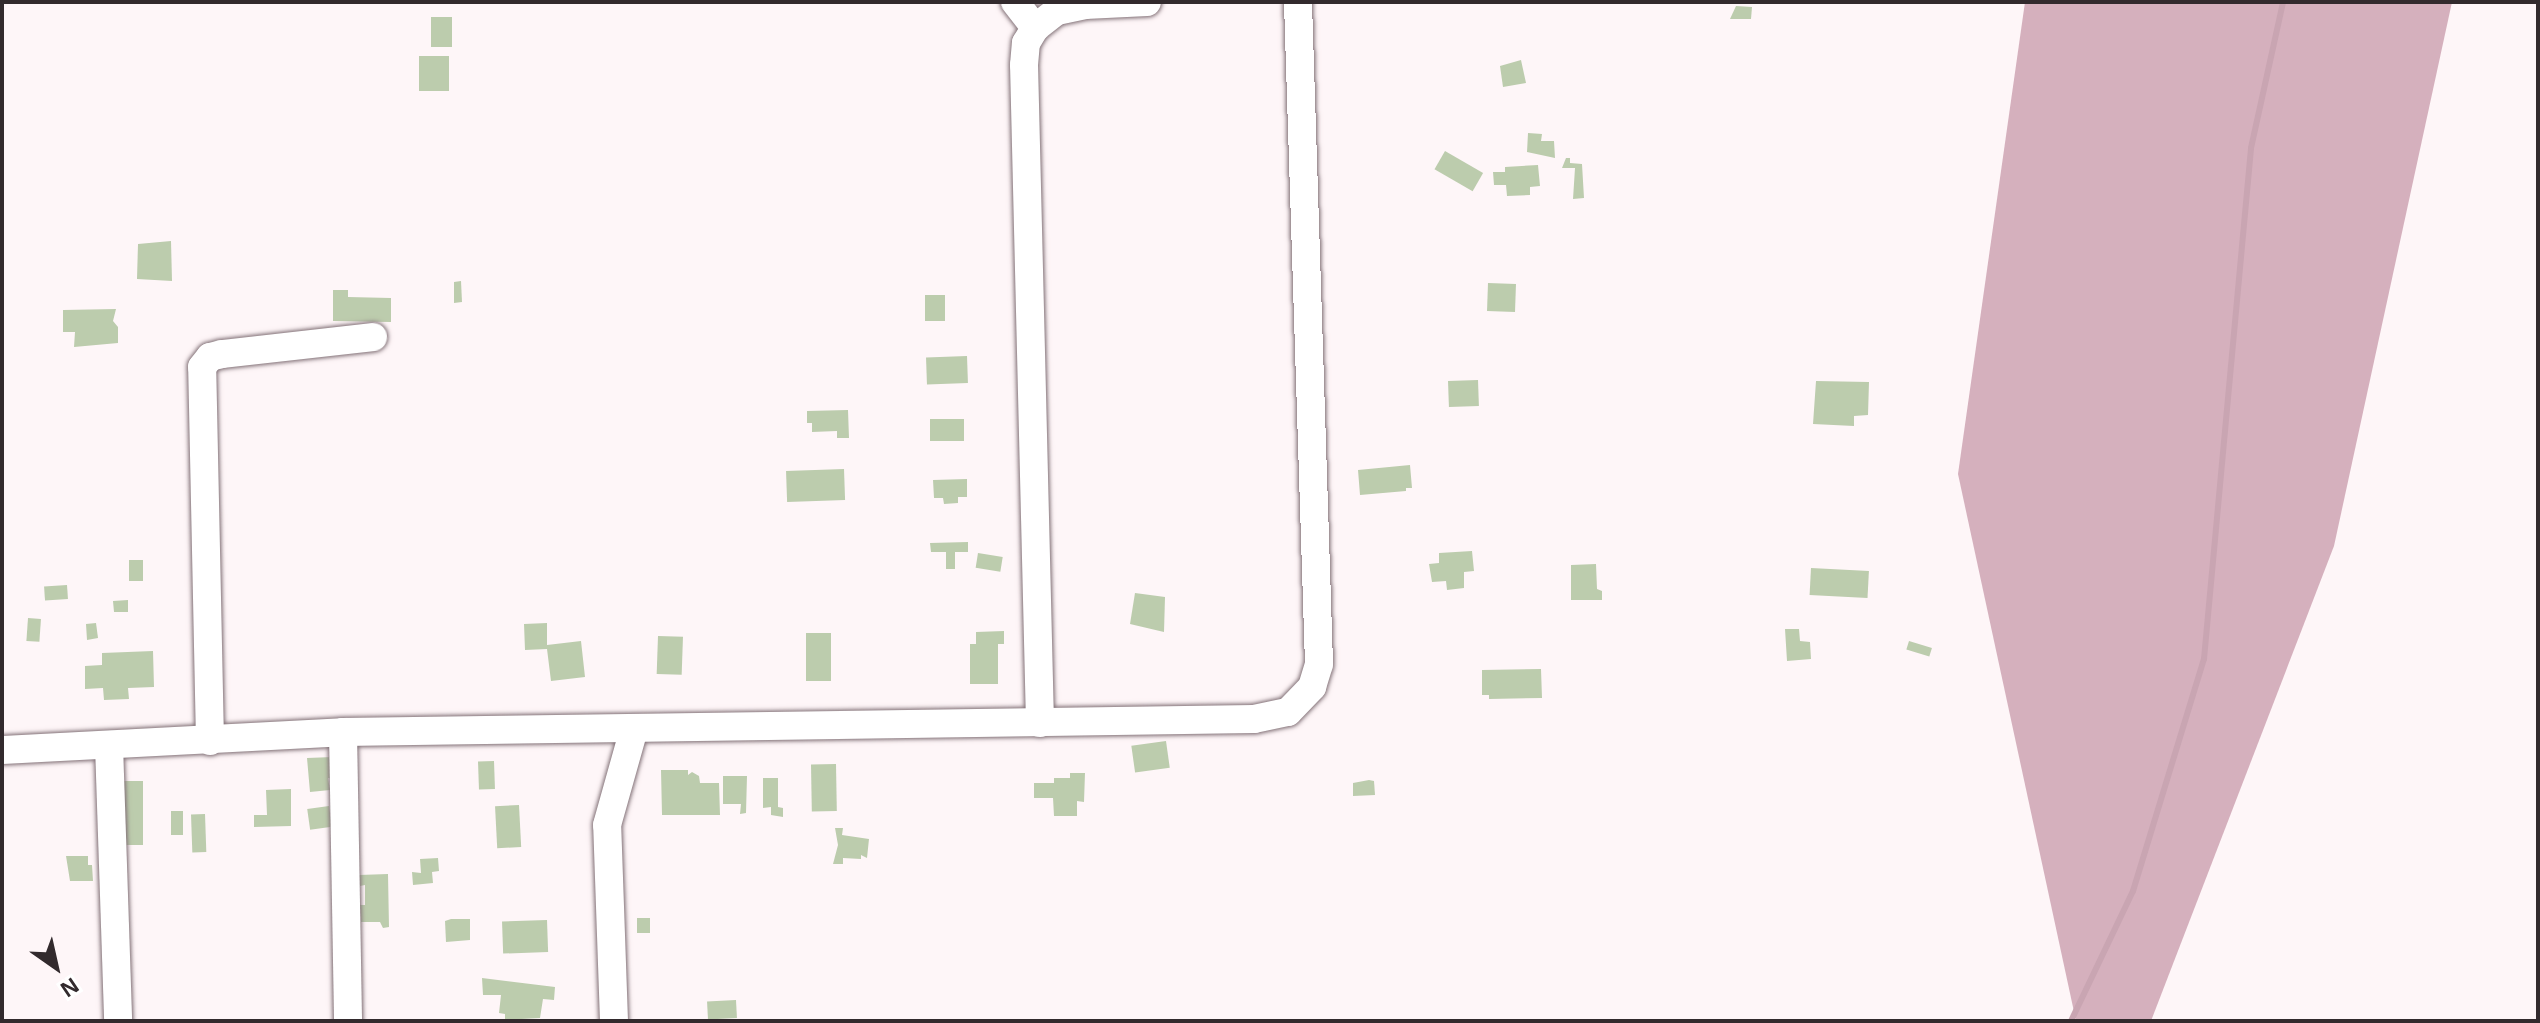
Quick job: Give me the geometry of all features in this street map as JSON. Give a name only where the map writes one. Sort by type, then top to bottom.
[{"type":"street","points":[[1015,2],[1035,28]]},
{"type":"street","points":[[1040,723],[1024,65],[1026,43],[1035,28],[1057,11],[1085,5],[1147,2]]},
{"type":"street","points":[[2,750],[343,732],[1040,723],[1274,717],[1288,712],[1312,687],[1319,664],[1298,2]]},
{"type":"street","points":[[210,741],[202,367],[210,357],[222,354],[373,337]]},
{"type":"street","points":[[614,1021],[607,825],[634,729]]},
{"type":"street","points":[[343,732],[348,1021]]},
{"type":"street","points":[[109,745],[118,1021]]},
{"type":"shaded area","points":[[2025,2],[2452,2],[2334,546],[2151,1021],[2076,1021],[1958,474]]},
{"type":"building","points":[[1736,6],[1752,7],[1751,19],[1730,19]]},
{"type":"building","points":[[431,17],[452,17],[452,47],[431,47]]},
{"type":"building","points":[[419,56],[449,56],[449,91],[419,91]]},
{"type":"building","points":[[1521,60],[1526,83],[1503,87],[1500,66]]},
{"type":"building","points":[[1528,133],[1542,134],[1541,141],[1554,141],[1555,158],[1527,152]]},
{"type":"building","points":[[1445,151],[1483,173],[1473,191],[1434,169]]},
{"type":"building","points":[[1566,158],[1570,158],[1570,163],[1582,164],[1584,198],[1573,199],[1575,168],[1562,168]]},
{"type":"building","points":[[1538,165],[1540,186],[1530,187],[1530,195],[1507,196],[1506,185],[1494,185],[1493,172],[1505,172],[1505,167]]},
{"type":"building","points":[[171,241],[172,281],[137,279],[138,244]]},
{"type":"building","points":[[461,281],[462,302],[454,303],[454,282]]},
{"type":"building","points":[[1488,283],[1516,284],[1515,312],[1487,311]]},
{"type":"building","points":[[333,290],[348,290],[348,297],[391,298],[391,322],[333,321]]},
{"type":"building","points":[[925,295],[945,295],[945,321],[925,321]]},
{"type":"building","points":[[116,309],[113,321],[118,327],[118,343],[74,347],[75,332],[63,332],[63,310]]},
{"type":"building","points":[[967,356],[968,383],[927,384],[926,357]]},
{"type":"building","points":[[1478,380],[1479,406],[1449,407],[1448,381]]},
{"type":"building","points":[[1816,381],[1869,382],[1868,415],[1854,416],[1854,426],[1813,424]]},
{"type":"building","points":[[848,410],[849,438],[837,438],[837,431],[812,432],[812,423],[807,423],[807,411]]},
{"type":"building","points":[[930,419],[964,419],[964,441],[930,441]]},
{"type":"building","points":[[1410,465],[1412,488],[1360,495],[1358,470]]},
{"type":"building","points":[[844,469],[845,500],[787,502],[786,471]]},
{"type":"building","points":[[967,479],[967,497],[958,497],[958,503],[944,504],[943,498],[934,498],[933,480]]},
{"type":"building","points":[[968,542],[968,552],[955,552],[955,569],[946,569],[946,552],[931,552],[930,543]]},
{"type":"building","points":[[1472,551],[1474,571],[1464,572],[1464,588],[1447,590],[1446,581],[1432,582],[1429,564],[1439,563],[1439,553]]},
{"type":"building","points":[[978,553],[1003,557],[1000,572],[976,568]]},
{"type":"building","points":[[129,560],[143,560],[143,581],[129,581]]},
{"type":"building","points":[[1596,564],[1597,589],[1602,591],[1602,600],[1571,600],[1571,565]]},
{"type":"building","points":[[1811,568],[1869,571],[1868,598],[1810,595]]},
{"type":"building","points":[[67,585],[68,599],[45,601],[44,587]]},
{"type":"building","points":[[1135,593],[1165,597],[1164,632],[1130,624]]},
{"type":"building","points":[[128,600],[128,612],[114,612],[113,601]]},
{"type":"building","points":[[28,618],[41,619],[39,642],[26,641]]},
{"type":"building","points":[[96,623],[98,638],[87,640],[86,624]]},
{"type":"building","points":[[547,623],[547,645],[581,641],[585,677],[551,681],[547,649],[525,650],[524,624]]},
{"type":"building","points":[[1785,629],[1799,629],[1800,641],[1810,642],[1811,659],[1787,661]]},
{"type":"building","points":[[1004,631],[1004,644],[998,644],[998,684],[970,684],[970,644],[976,644],[976,632]]},
{"type":"building","points":[[806,633],[831,633],[831,681],[806,681]]},
{"type":"building","points":[[658,636],[683,637],[682,675],[657,674]]},
{"type":"building","points":[[1909,641],[1932,648],[1929,657],[1906,650]]},
{"type":"building","points":[[153,651],[154,687],[128,688],[129,699],[104,700],[103,688],[85,689],[85,666],[102,665],[102,653]]},
{"type":"building","points":[[1541,669],[1542,698],[1489,699],[1489,695],[1482,695],[1482,670]]},
{"type":"building","points":[[1166,741],[1170,768],[1135,773],[1131,746]]},
{"type":"building","points":[[333,757],[332,778],[328,778],[330,790],[310,792],[307,758]]},
{"type":"building","points":[[494,761],[495,789],[479,790],[478,762]]},
{"type":"building","points":[[811,764],[836,764],[837,811],[812,811]]},
{"type":"building","points":[[661,770],[688,770],[688,775],[692,772],[699,776],[700,783],[719,783],[720,815],[662,815]]},
{"type":"building","points":[[1070,773],[1085,773],[1084,802],[1077,801],[1077,816],[1054,816],[1053,798],[1034,798],[1034,783],[1054,783],[1054,778],[1070,778]]},
{"type":"building","points":[[723,776],[747,776],[746,813],[740,814],[741,804],[723,804]]},
{"type":"building","points":[[763,778],[778,778],[778,807],[783,808],[783,817],[771,815],[771,807],[763,808]]},
{"type":"building","points":[[117,781],[143,781],[143,845],[117,845]]},
{"type":"building","points":[[1374,781],[1375,795],[1353,796],[1353,783]]},
{"type":"building","points":[[291,789],[291,826],[254,827],[254,815],[267,815],[266,790]]},
{"type":"building","points":[[519,805],[521,847],[497,848],[495,806]]},
{"type":"building","points":[[329,806],[332,827],[310,830],[307,809]]},
{"type":"building","points":[[171,811],[183,811],[183,835],[171,835]]},
{"type":"building","points":[[191,814],[205,814],[206,852],[192,852]]},
{"type":"building","points":[[835,828],[843,828],[842,835],[869,839],[867,858],[861,855],[861,859],[843,858],[843,864],[833,864],[838,845]]},
{"type":"building","points":[[66,856],[88,856],[93,881],[70,881]]},
{"type":"building","points":[[438,858],[439,871],[432,872],[433,883],[413,885],[412,872],[421,873],[420,859]]},
{"type":"building","points":[[388,874],[389,927],[383,928],[380,922],[361,922],[360,905],[365,905],[365,885],[360,886],[359,875]]},
{"type":"building","points":[[637,918],[650,918],[650,933],[637,933]]},
{"type":"building","points":[[470,919],[470,940],[446,942],[445,921]]},
{"type":"building","points":[[547,920],[548,952],[503,954],[502,922]]},
{"type":"building","points":[[482,978],[555,987],[554,1000],[543,999],[540,1018],[505,1020],[505,1014],[499,1013],[501,995],[483,995]]},
{"type":"building","points":[[736,1000],[737,1018],[708,1019],[707,1002]]},
{"type":"waterway","points":[[2071,1021],[2133,891],[2204,659],[2251,148],[2283,2]]}]
